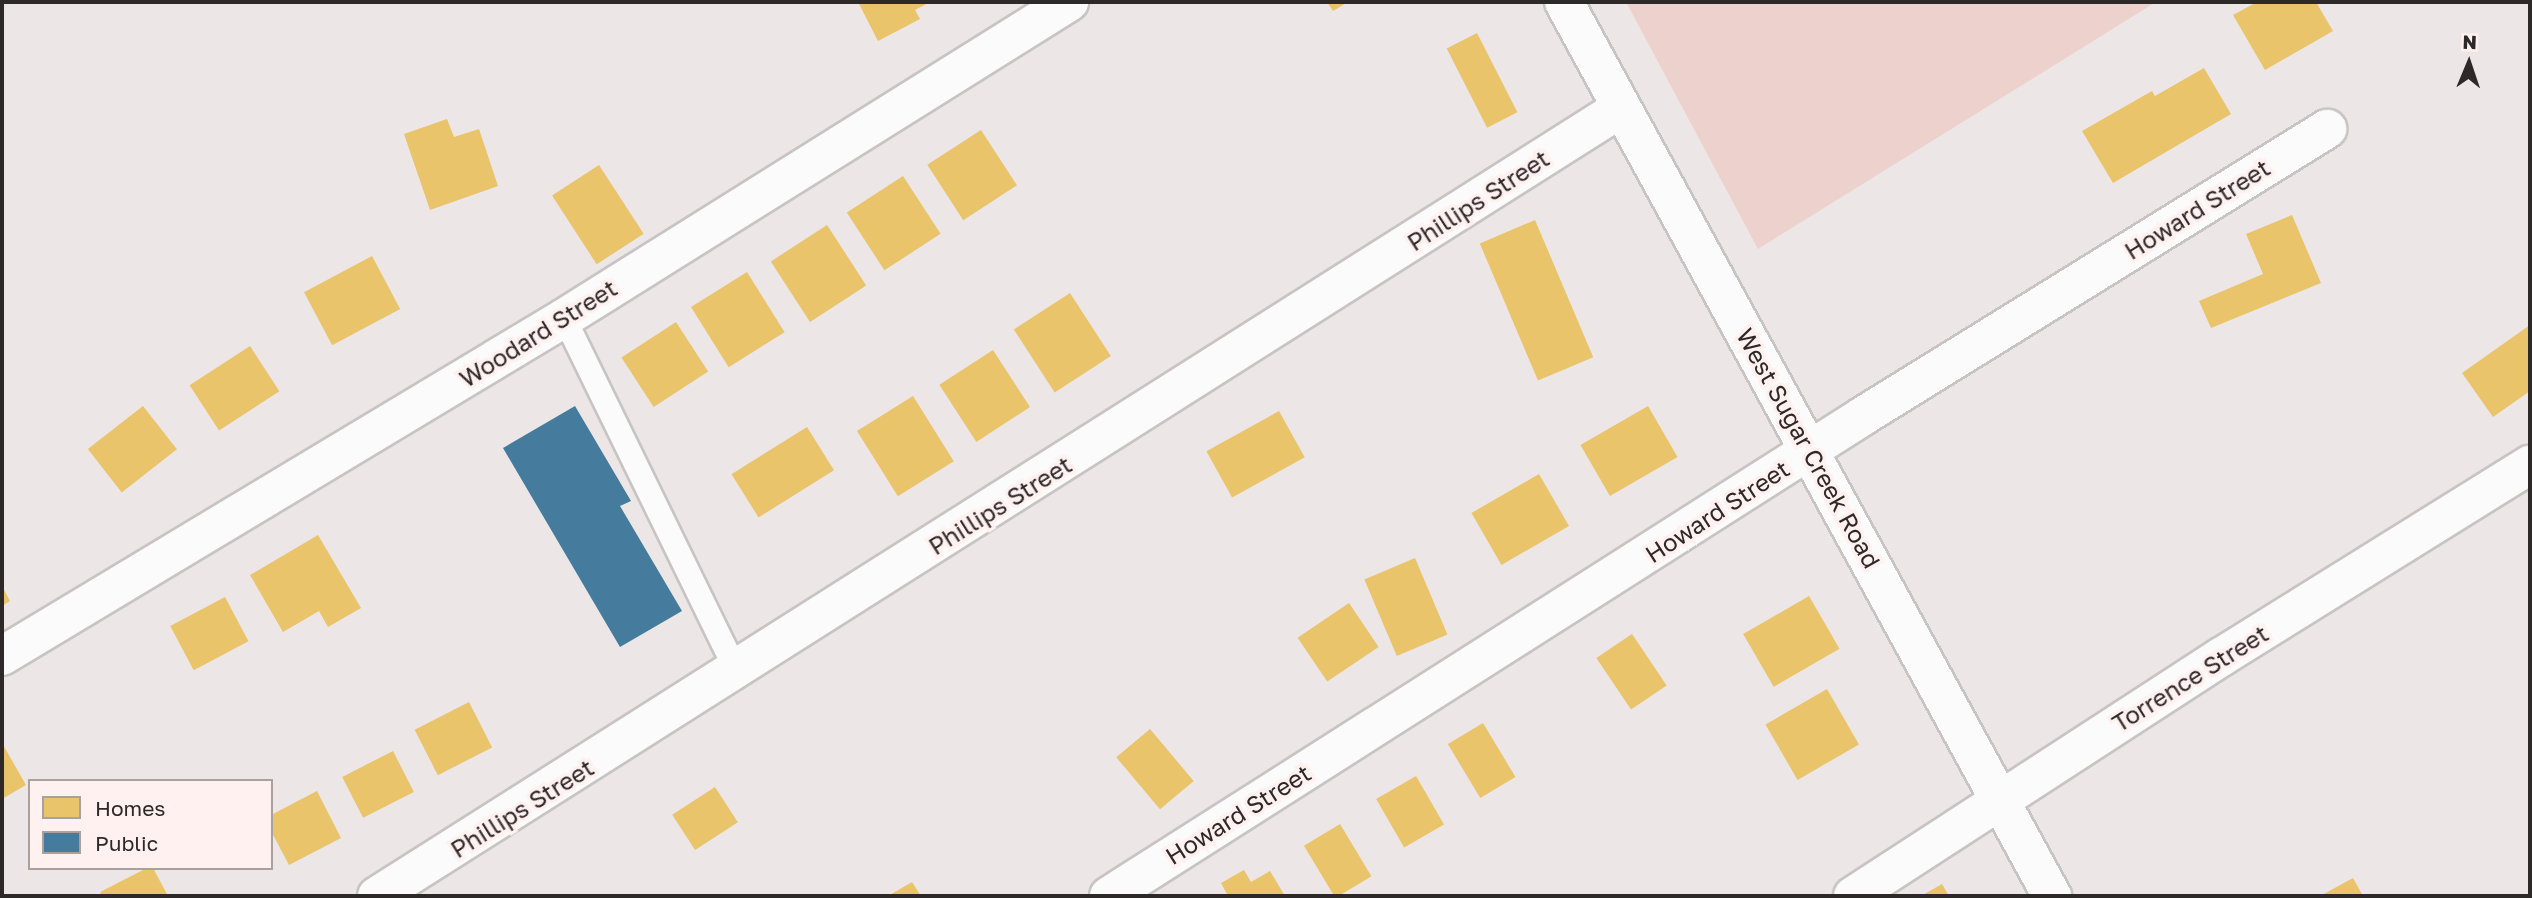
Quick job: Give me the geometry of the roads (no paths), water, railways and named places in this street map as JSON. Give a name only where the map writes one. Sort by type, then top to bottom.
[{"type":"street","name":"Woodard Street","points":[[2,656],[564,318],[1069,2]]},
{"type":"street","name":"West Sugar Creek Road","points":[[1564,2],[2052,896]]},
{"type":"street","name":"Phillips Street","points":[[377,896],[737,672],[1621,108]]},
{"type":"street","name":"Howard Street","points":[[1109,896],[2327,128]]},
{"type":"street","name":"Torrence Street","points":[[1853,896],[2000,799],[2530,465]]},
{"type":"lane","points":[[564,318],[737,672]]}]
